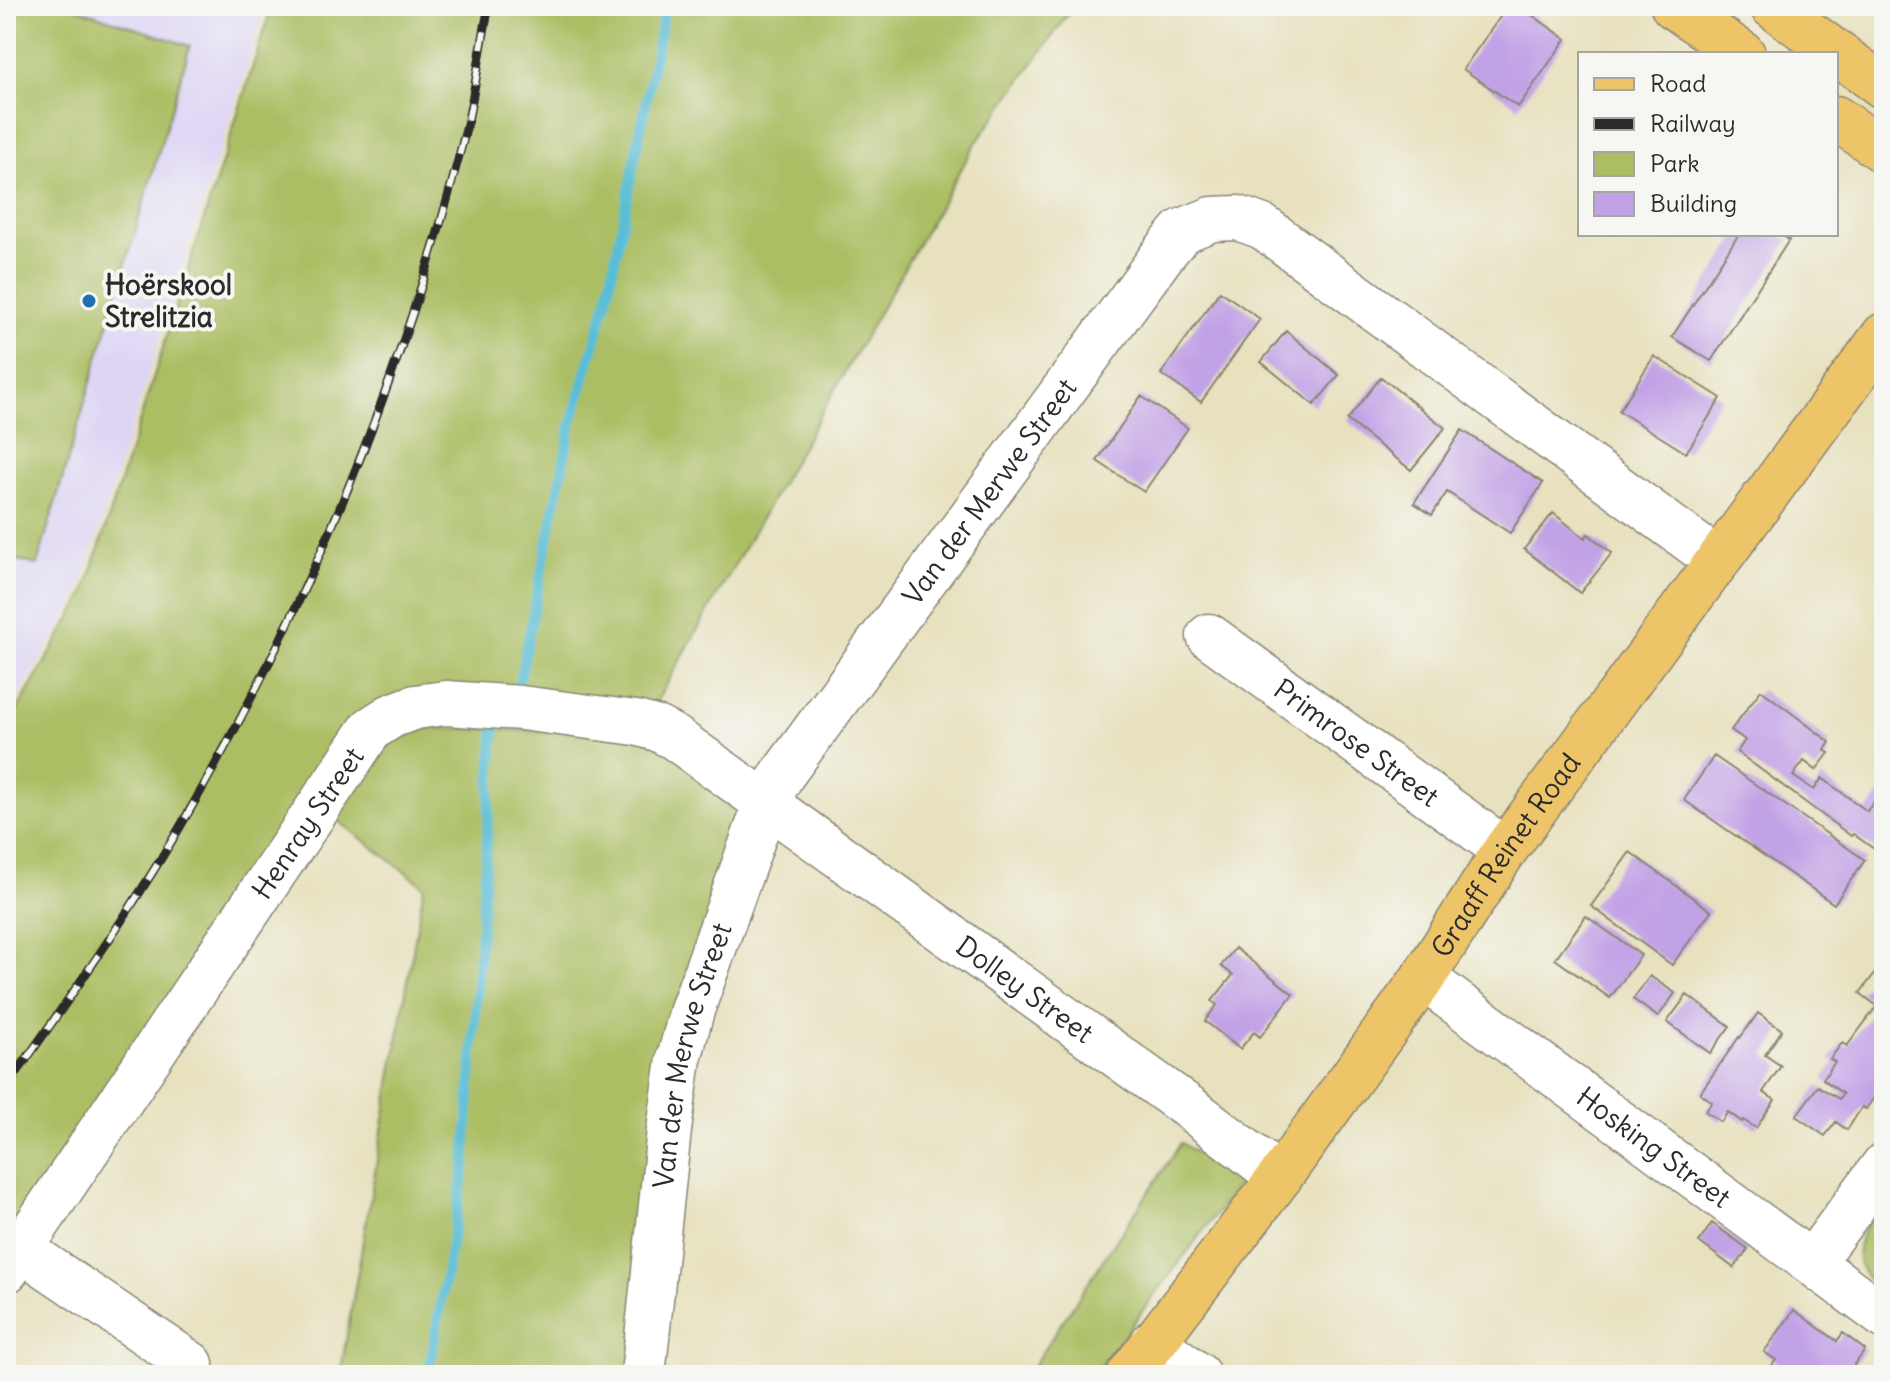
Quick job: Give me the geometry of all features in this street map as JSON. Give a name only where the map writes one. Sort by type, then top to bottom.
[{"type":"main road","points":[[1673,6],[1740,52]]},
{"type":"main road","points":[[1772,6],[1836,52]]},
{"type":"main road","points":[[1838,54],[1884,87]]},
{"type":"main road","points":[[1838,119],[1884,151]]},
{"type":"main road","name":"Graaff Reinet Road","points":[[1141,1358],[1280,1177],[1423,978],[1505,850],[1884,335]]},
{"type":"street","name":"Van der Merwe Street","points":[[643,1375],[679,1059],[696,996],[766,803],[782,775],[1182,231],[1212,219],[1238,218],[1263,227],[1718,561]]},
{"type":"street","name":"Primrose Street","points":[[1209,636],[1505,850]]},
{"type":"street","name":"Henray Street","points":[[13,1260],[361,743],[371,729],[391,716],[415,707],[446,703],[536,709],[636,723],[675,738],[766,803]]},
{"type":"street","name":"Dolley Street","points":[[766,803],[1187,1106],[1280,1177]]},
{"type":"street","name":"Hosking Street","points":[[1423,978],[1884,1316]]},
{"type":"street","points":[[1812,1262],[1884,1165]]},
{"type":"street","points":[[13,1260],[191,1364]]},
{"type":"street","points":[[1141,1358],[1198,1375]]},
{"type":"shaded area","name":"Hoërskool Strelitzia","points":[[6,6],[266,6],[78,595],[6,719]]},
{"type":"green space","points":[[6,6],[69,6],[190,46],[37,565],[6,557]]},
{"type":"green space","points":[[272,6],[1074,6],[974,146],[646,720],[424,714],[359,741],[6,1264],[6,729],[84,595]]},
{"type":"green space","points":[[425,728],[645,733],[753,811],[712,940],[647,1375],[340,1375],[424,886],[328,813],[368,753]]},
{"type":"green space","points":[[1181,1143],[1241,1181],[1094,1375],[1027,1375]]},
{"type":"green space","points":[[1884,1195],[1884,1291],[1861,1269],[1858,1247]]},
{"type":"building","points":[[1508,6],[1519,6],[1566,39],[1518,107],[1463,69]]},
{"type":"building","points":[[1738,236],[1783,236],[1789,240],[1711,361],[1672,337]]},
{"type":"building","points":[[1220,291],[1260,319],[1201,402],[1161,374]]},
{"type":"building","points":[[1286,331],[1339,375],[1314,405],[1261,362]]},
{"type":"building","points":[[1654,356],[1721,398],[1686,453],[1619,411]]},
{"type":"building","points":[[1381,377],[1445,428],[1411,470],[1347,420]]},
{"type":"building","points":[[1141,396],[1188,428],[1144,492],[1097,461]]},
{"type":"building","points":[[1462,430],[1543,483],[1510,533],[1447,492],[1432,515],[1414,503]]},
{"type":"building","points":[[1553,513],[1585,538],[1588,534],[1612,553],[1580,593],[1524,549]]},
{"type":"building","points":[[1761,690],[1830,742],[1825,750],[1829,753],[1816,770],[1804,761],[1793,776],[1814,790],[1822,778],[1867,811],[1881,792],[1884,795],[1884,856],[1853,834],[1851,836],[1737,752],[1745,740],[1731,730]]},
{"type":"building","points":[[1714,756],[1865,860],[1834,904],[1684,800]]},
{"type":"building","points":[[1630,852],[1711,911],[1672,965],[1591,906]]},
{"type":"building","points":[[1586,916],[1641,955],[1610,998],[1555,959]]},
{"type":"building","points":[[1235,948],[1293,994],[1260,1037],[1254,1032],[1240,1049],[1205,1021],[1217,1005],[1212,1001],[1233,975],[1221,966]]},
{"type":"building","points":[[1875,973],[1884,980],[1884,1083],[1866,1109],[1862,1107],[1847,1130],[1836,1122],[1825,1136],[1796,1116],[1818,1086],[1839,1099],[1843,1094],[1823,1079],[1835,1062],[1830,1059],[1842,1043],[1847,1046],[1877,1006],[1860,993]]},
{"type":"building","points":[[1650,976],[1675,993],[1658,1017],[1633,999]]},
{"type":"building","points":[[1687,995],[1730,1026],[1710,1053],[1667,1022]]},
{"type":"building","points":[[1758,1013],[1782,1030],[1765,1055],[1781,1066],[1763,1092],[1775,1100],[1756,1128],[1728,1112],[1721,1122],[1705,1111],[1712,1102],[1700,1093]]},
{"type":"building","points":[[1712,1223],[1748,1249],[1734,1268],[1699,1242]]},
{"type":"building","points":[[1794,1310],[1837,1341],[1843,1333],[1865,1350],[1847,1375],[1765,1375],[1776,1360],[1764,1352]]},
{"type":"waterway","points":[[518,688],[571,426],[607,300],[665,6]]},
{"type":"waterway","points":[[428,1375],[465,1166],[494,734],[497,728]]},
{"type":"railway","points":[[6,1088],[160,861],[226,745],[309,578],[346,492],[411,317],[464,137],[489,6]]},
{"type":"place","name":"Hoërskool Strelitzia","points":[[89,301]]}]
